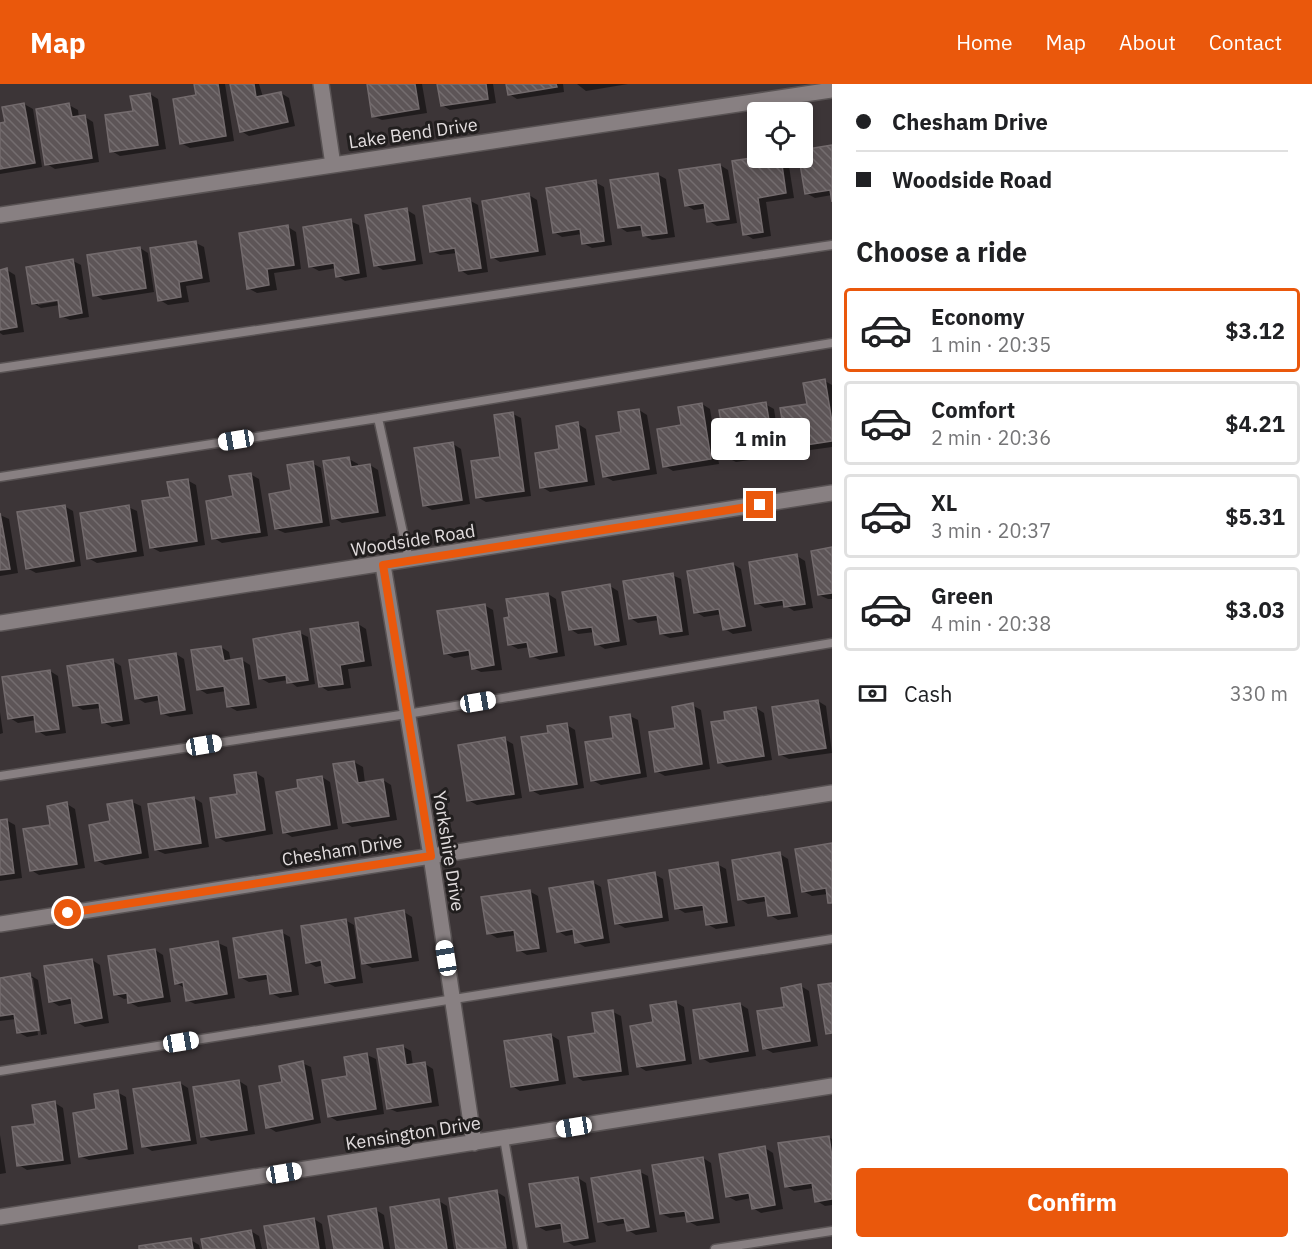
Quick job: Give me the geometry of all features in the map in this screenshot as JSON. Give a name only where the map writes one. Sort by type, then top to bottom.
[{"type":"street","points":[[321,84],[333,165]]},
{"type":"street","name":"Lake Bend Drive","points":[[0,215],[832,90]]},
{"type":"street","name":"Woodside Road","points":[[0,623],[409,561],[832,493]]},
{"type":"street","name":"Yorkshire Drive","points":[[383,565],[431,856],[474,1143]]},
{"type":"street","name":"Chesham Drive","points":[[0,924],[832,793]]},
{"type":"street","name":"Kensington Drive","points":[[0,1217],[832,1086]]},
{"type":"lane","points":[[0,368],[832,245]]},
{"type":"lane","points":[[0,477],[378,418],[832,343]]},
{"type":"lane","points":[[378,418],[409,561]]},
{"type":"lane","points":[[0,776],[407,714],[832,643]]},
{"type":"lane","points":[[0,1071],[832,939]]},
{"type":"lane","points":[[504,1138],[523,1249]]},
{"type":"lane","points":[[715,1249],[832,1231]]},
{"type":"building","points":[[194,84],[218,84],[226,136],[180,144],[173,99],[196,95]]},
{"type":"building","points":[[230,84],[254,84],[256,97],[281,92],[288,122],[240,132]]},
{"type":"building","points":[[367,84],[415,84],[419,109],[372,117]]},
{"type":"building","points":[[437,84],[486,84],[488,99],[441,106]]},
{"type":"building","points":[[506,84],[556,84],[557,87],[508,95]]},
{"type":"building","points":[[150,93],[158,145],[110,152],[105,115],[133,111],[130,96]]},
{"type":"building","points":[[24,103],[35,163],[0,169],[0,123],[5,122],[2,107]]},
{"type":"building","points":[[69,103],[72,117],[85,115],[92,158],[45,165],[36,109]]},
{"type":"building","points":[[832,145],[832,202],[830,190],[805,194],[801,168],[813,168],[813,148]]},
{"type":"building","points":[[747,159],[747,168],[782,168],[786,193],[758,198],[763,232],[743,235],[732,161]]},
{"type":"building","points":[[720,164],[729,219],[707,222],[704,203],[685,206],[679,170]]},
{"type":"building","points":[[658,173],[667,233],[643,236],[641,225],[618,228],[610,180]]},
{"type":"building","points":[[596,180],[604,241],[582,244],[580,229],[553,233],[546,188]]},
{"type":"building","points":[[529,193],[538,251],[491,258],[482,201]]},
{"type":"building","points":[[470,198],[481,268],[459,271],[455,248],[430,252],[423,206]]},
{"type":"building","points":[[407,208],[415,260],[374,266],[365,215]]},
{"type":"building","points":[[351,219],[359,273],[336,277],[334,263],[309,267],[303,227]]},
{"type":"building","points":[[288,225],[294,265],[267,269],[269,285],[247,289],[239,233]]},
{"type":"building","points":[[196,241],[202,278],[179,282],[181,297],[158,301],[150,248]]},
{"type":"building","points":[[140,247],[146,288],[93,296],[87,255]]},
{"type":"building","points":[[73,259],[82,313],[60,317],[58,300],[32,304],[26,267]]},
{"type":"building","points":[[7,268],[17,327],[0,330],[0,270]]},
{"type":"building","points":[[825,379],[832,422],[832,441],[787,448],[780,408],[807,404],[803,383]]},
{"type":"building","points":[[766,402],[774,451],[727,459],[719,410]]},
{"type":"building","points":[[702,403],[711,459],[663,467],[657,429],[681,425],[678,407]]},
{"type":"building","points":[[639,409],[649,469],[603,477],[596,436],[621,432],[618,412]]},
{"type":"building","points":[[513,412],[524,491],[476,498],[471,461],[500,457],[494,415]]},
{"type":"building","points":[[578,422],[587,481],[540,488],[535,453],[559,449],[556,426]]},
{"type":"building","points":[[453,442],[462,500],[423,506],[414,448]]},
{"type":"building","points":[[349,457],[351,467],[370,464],[378,512],[332,519],[323,461]]},
{"type":"building","points":[[313,461],[322,522],[275,529],[269,494],[291,490],[287,465]]},
{"type":"building","points":[[251,473],[260,532],[212,539],[206,501],[233,496],[229,476]]},
{"type":"building","points":[[188,479],[197,541],[150,548],[142,501],[170,497],[167,482]]},
{"type":"building","points":[[65,505],[74,561],[26,569],[17,512]]},
{"type":"building","points":[[129,505],[136,551],[87,559],[80,513]]},
{"type":"building","points":[[0,513],[10,569],[0,570]]},
{"type":"building","points":[[832,547],[832,593],[818,595],[811,551]]},
{"type":"building","points":[[797,554],[805,604],[784,607],[783,600],[755,604],[749,562]]},
{"type":"building","points":[[733,563],[745,626],[723,630],[719,609],[694,613],[687,571]]},
{"type":"building","points":[[673,573],[682,631],[660,634],[657,615],[629,619],[623,581]]},
{"type":"building","points":[[610,584],[619,641],[595,645],[592,627],[569,630],[562,592]]},
{"type":"building","points":[[548,593],[557,652],[530,657],[527,642],[508,645],[504,618],[509,617],[506,599]]},
{"type":"building","points":[[485,604],[494,665],[472,669],[469,650],[444,654],[437,611]]},
{"type":"building","points":[[358,622],[364,661],[340,665],[343,684],[319,687],[310,629]]},
{"type":"building","points":[[300,631],[308,680],[287,683],[286,675],[259,679],[253,639]]},
{"type":"building","points":[[221,646],[224,661],[242,658],[249,704],[227,707],[224,686],[197,690],[191,650]]},
{"type":"building","points":[[176,653],[185,710],[161,714],[158,695],[135,699],[129,660]]},
{"type":"building","points":[[113,659],[122,720],[102,723],[99,703],[73,706],[67,666]]},
{"type":"building","points":[[50,670],[59,729],[36,732],[34,715],[8,719],[2,677]]},
{"type":"building","points":[[818,700],[826,748],[779,755],[772,707]]},
{"type":"building","points":[[693,703],[702,764],[655,772],[649,732],[675,728],[672,707]]},
{"type":"building","points":[[756,707],[764,756],[718,763],[711,722],[725,720],[724,712]]},
{"type":"building","points":[[630,714],[640,773],[591,781],[585,742],[613,738],[610,717]]},
{"type":"building","points":[[567,723],[577,784],[530,791],[521,737],[548,733],[547,726]]},
{"type":"building","points":[[505,737],[514,794],[467,801],[458,745]]},
{"type":"building","points":[[354,761],[358,783],[383,779],[389,816],[343,823],[333,764]]},
{"type":"building","points":[[256,772],[265,830],[216,838],[210,798],[237,794],[234,775]]},
{"type":"building","points":[[322,776],[330,825],[283,833],[276,792],[298,788],[297,780]]},
{"type":"building","points":[[194,797],[201,843],[155,850],[148,804]]},
{"type":"building","points":[[132,800],[141,853],[95,861],[89,825],[110,821],[107,804]]},
{"type":"building","points":[[67,802],[77,864],[30,871],[23,829],[50,825],[47,806]]},
{"type":"building","points":[[7,819],[14,873],[0,875],[0,820]]},
{"type":"building","points":[[832,843],[832,903],[828,903],[826,888],[802,892],[795,849]]},
{"type":"building","points":[[780,852],[790,913],[768,916],[765,896],[738,900],[732,860]]},
{"type":"building","points":[[718,862],[727,922],[706,925],[703,905],[675,909],[669,870]]},
{"type":"building","points":[[655,872],[662,917],[615,924],[608,880]]},
{"type":"building","points":[[593,881],[603,938],[575,943],[573,929],[557,932],[549,888]]},
{"type":"building","points":[[530,890],[539,948],[517,951],[514,930],[487,934],[481,897]]},
{"type":"building","points":[[404,910],[411,957],[362,964],[355,918]]},
{"type":"building","points":[[346,919],[355,978],[325,983],[321,960],[306,963],[301,926]]},
{"type":"building","points":[[282,930],[291,991],[270,994],[267,974],[239,978],[233,938]]},
{"type":"building","points":[[218,941],[227,994],[186,1001],[183,982],[175,984],[170,949]]},
{"type":"building","points":[[155,949],[163,997],[128,1003],[127,993],[114,995],[108,956]]},
{"type":"building","points":[[92,959],[102,1018],[75,1023],[71,998],[49,1002],[44,966]]},
{"type":"building","points":[[30,973],[39,1030],[17,1033],[14,1014],[0,1016],[0,978]]},
{"type":"building","points":[[832,983],[832,1033],[826,1034],[818,985]]},
{"type":"building","points":[[801,984],[810,1041],[763,1049],[757,1011],[784,1007],[781,988]]},
{"type":"building","points":[[676,1001],[685,1060],[637,1067],[630,1026],[653,1022],[650,1005]]},
{"type":"building","points":[[740,1003],[748,1051],[700,1059],[693,1010]]},
{"type":"building","points":[[613,1010],[621,1071],[574,1077],[568,1037],[595,1033],[592,1013]]},
{"type":"building","points":[[551,1034],[558,1080],[511,1087],[504,1041]]},
{"type":"building","points":[[403,1045],[406,1065],[425,1062],[431,1102],[387,1109],[377,1049]]},
{"type":"building","points":[[367,1053],[376,1109],[328,1117],[322,1080],[347,1076],[344,1057]]},
{"type":"building","points":[[303,1061],[313,1119],[266,1128],[259,1086],[282,1082],[279,1066]]},
{"type":"building","points":[[239,1080],[247,1130],[201,1137],[193,1087]]},
{"type":"building","points":[[180,1082],[190,1140],[142,1147],[133,1089]]},
{"type":"building","points":[[118,1090],[127,1149],[79,1157],[73,1113],[96,1109],[94,1094]]},
{"type":"building","points":[[55,1101],[63,1160],[17,1166],[12,1127],[35,1124],[32,1105]]},
{"type":"building","points":[[829,1136],[832,1157],[832,1199],[815,1202],[812,1183],[785,1187],[778,1143]]},
{"type":"building","points":[[765,1146],[775,1205],[752,1209],[749,1193],[726,1197],[719,1154]]},
{"type":"building","points":[[703,1157],[713,1218],[687,1222],[685,1211],[660,1214],[652,1165]]},
{"type":"building","points":[[640,1170],[649,1227],[627,1231],[624,1218],[598,1222],[591,1178]]},
{"type":"building","points":[[578,1177],[588,1238],[564,1242],[561,1223],[536,1227],[529,1184]]},
{"type":"building","points":[[497,1190],[506,1248],[457,1249],[449,1198]]},
{"type":"building","points":[[439,1199],[447,1249],[396,1249],[390,1207]]},
{"type":"building","points":[[376,1208],[383,1249],[334,1249],[328,1216]]},
{"type":"building","points":[[314,1218],[319,1249],[268,1249],[264,1226]]},
{"type":"building","points":[[251,1230],[255,1249],[203,1249],[201,1239]]},
{"type":"building","points":[[191,1238],[193,1249],[139,1249],[139,1246]]},
{"type":"route","points":[[68,913],[431,856],[383,565],[760,505]]}]
